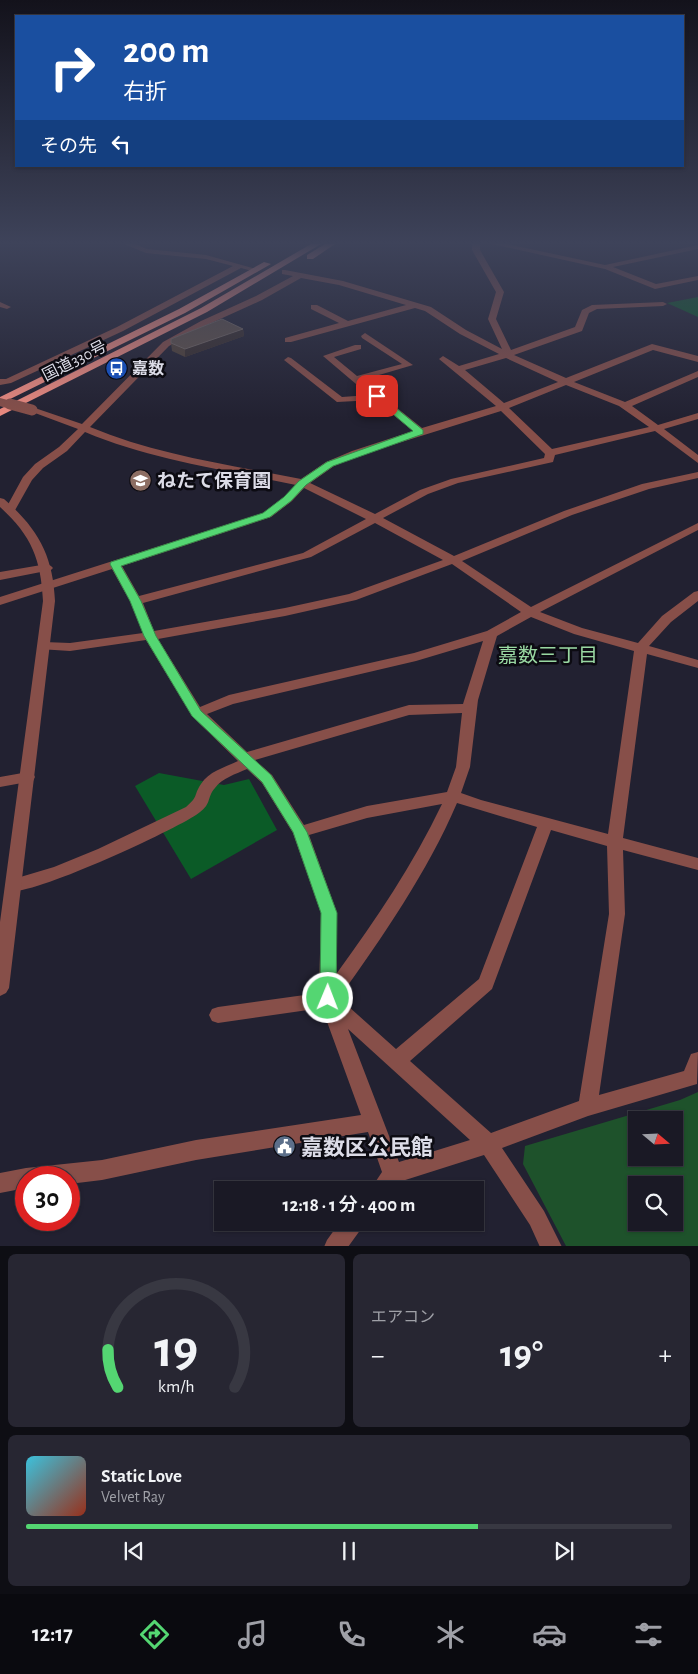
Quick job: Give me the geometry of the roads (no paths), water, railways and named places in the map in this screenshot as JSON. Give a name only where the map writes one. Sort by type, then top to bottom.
[{"type":"highway","name":"国道330号","points":[[0,402],[197,302]]},
{"type":"highway","name":"国道330号","points":[[0,413],[126,351],[218,302]]},
{"type":"street","points":[[0,382],[8,381],[120,329],[171,302]]},
{"type":"street","points":[[0,988],[49,601],[47,568],[37,542],[5,505],[39,466],[63,449],[160,349],[172,340],[250,302]]},
{"type":"street","points":[[405,302],[428,310],[463,332],[509,354],[530,367],[569,381],[624,406],[657,428],[698,460]]},
{"type":"street","points":[[497,302],[492,320],[509,354]]},
{"type":"street","points":[[458,369],[509,354],[579,328],[585,312],[595,307],[663,304]]},
{"type":"street","points":[[288,340],[415,305]]},
{"type":"street","points":[[314,307],[347,324]]},
{"type":"street","points":[[356,379],[409,365],[366,336]]},
{"type":"street","points":[[358,347],[327,356],[420,432]]},
{"type":"street","points":[[0,601],[267,515],[288,499],[303,483],[330,464],[420,432],[502,407],[652,347],[698,359]]},
{"type":"street","points":[[136,601],[307,555],[424,492],[455,481],[550,460],[550,453],[502,407],[458,369],[443,359]]},
{"type":"street","points":[[288,360],[340,400],[348,412]]},
{"type":"street","points":[[624,406],[698,374]]},
{"type":"street","points":[[340,400],[377,396]]},
{"type":"street","points":[[0,402],[32,410],[84,427],[113,439],[175,457],[303,483],[453,560],[530,612],[578,631],[698,664]]},
{"type":"street","points":[[550,453],[657,428],[698,416]]},
{"type":"street","points":[[44,646],[70,647],[150,636],[285,612],[352,597],[453,560],[577,510],[646,486],[698,475]]},
{"type":"street","points":[[197,714],[229,700],[416,657],[491,634],[698,526]]},
{"type":"street","points":[[115,564],[136,601],[150,636],[197,714],[267,779],[300,832],[329,913],[328,998],[393,1174]]},
{"type":"street","points":[[0,576],[24,574],[47,568]]},
{"type":"street","points":[[588,1108],[617,914],[615,842],[641,648],[646,639],[674,612],[698,595]]},
{"type":"street","points":[[218,1015],[328,998],[375,932],[417,865],[453,796],[462,771],[469,708],[491,634]]},
{"type":"street","points":[[13,886],[48,877],[94,859],[183,815],[202,802],[207,786],[218,776],[247,760],[409,710],[469,708]]},
{"type":"street","points":[[0,782],[28,777]]},
{"type":"street","points":[[300,832],[367,812],[453,796],[478,805],[698,864]]},
{"type":"street","points":[[396,1061],[486,984],[546,823]]},
{"type":"street","points":[[328,998],[488,1144],[537,1218],[552,1246]]},
{"type":"street","points":[[387,1181],[393,1174],[488,1144],[588,1108],[694,1077],[698,1060]]},
{"type":"street","points":[[80,1172],[102,1170],[196,1150],[374,1122]]},
{"type":"street","points":[[0,1183],[15,1180]]},
{"type":"street","points":[[334,1246],[346,1231]]},
{"type":"place","name":"嘉数","points":[[116,368]]},
{"type":"place","name":"ねたて保育園","points":[[141,480]]},
{"type":"place","name":"嘉数区公民館","points":[[285,1147]]},
{"type":"district","name":"嘉数三丁目","points":[[548,655]]}]
